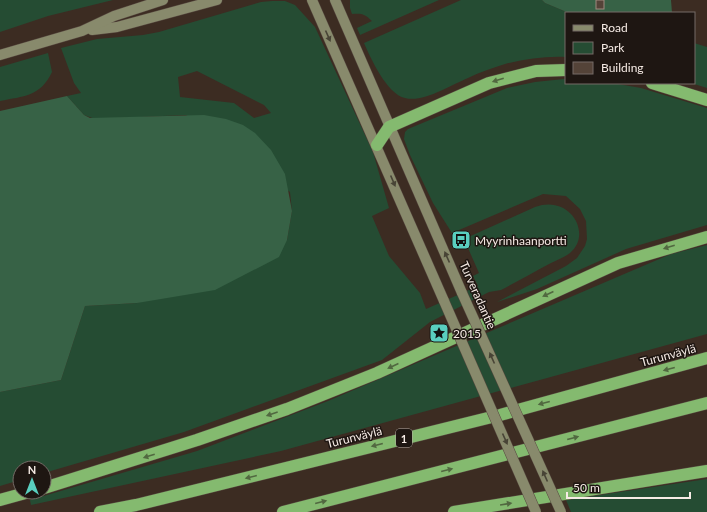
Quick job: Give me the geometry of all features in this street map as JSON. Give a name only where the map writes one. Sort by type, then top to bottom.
[{"type":"highway","points":[[377,145],[389,127],[489,83],[536,71],[565,70]]},
{"type":"highway","points":[[655,84],[707,100]]},
{"type":"highway","points":[[52,486],[198,440],[287,409],[377,373],[618,263],[707,237]]},
{"type":"highway","name":"Turunväylä","points":[[100,512],[144,503],[492,416],[707,358]]},
{"type":"highway","points":[[283,512],[707,403]]},
{"type":"highway","points":[[454,512],[707,471]]},
{"type":"highway","points":[[0,500],[12,497]]},
{"type":"main road","points":[[0,55],[82,31],[114,16],[163,0]]},
{"type":"main road","points":[[82,31],[117,27],[217,0]]},
{"type":"main road","points":[[312,0],[377,145],[536,512]]},
{"type":"main road","name":"Turveradantie","points":[[335,0],[462,293],[561,512]]},
{"type":"green space","points":[[0,0],[113,0],[48,16],[0,32]]},
{"type":"green space","points":[[350,0],[439,0],[360,35],[357,28],[372,21],[363,14],[352,14]]},
{"type":"green space","points":[[461,0],[542,0],[545,3],[567,12],[565,12],[565,57],[536,58],[505,64],[420,98],[405,98],[392,90],[380,75],[364,43]]},
{"type":"green space","points":[[542,0],[671,0],[672,12],[567,12],[545,3]]},
{"type":"green space","points":[[285,1],[295,5],[315,27],[373,152],[389,208],[372,216],[389,256],[420,293],[426,309],[478,286],[473,276],[479,273],[464,239],[535,207],[547,204],[558,206],[568,211],[574,218],[578,227],[579,236],[577,245],[566,256],[501,290],[489,292],[430,322],[382,360],[184,432],[52,471],[52,460],[12,460],[12,482],[0,486],[0,392],[61,380],[85,306],[137,303],[287,240],[292,211],[290,192],[186,115],[95,119],[84,115],[67,96],[81,93],[74,83],[61,48],[97,39],[159,32],[261,2]],"holes":[[[197,71],[264,105],[271,113],[254,118],[234,103],[180,97],[178,77]]]},
{"type":"green space","points":[[695,43],[707,47],[707,88],[694,84]]},
{"type":"green space","points":[[48,53],[52,72],[37,91],[24,96],[0,101],[0,67]]},
{"type":"green space","points":[[565,79],[565,84],[618,84],[641,88],[707,108],[707,225],[626,249],[537,289],[497,302],[566,266],[577,258],[585,246],[587,239],[586,221],[580,209],[566,196],[543,194],[452,233],[433,203],[410,155],[404,139],[405,132],[408,129],[507,88],[535,82]]},
{"type":"green space","points":[[67,96],[84,115],[90,118],[204,115],[226,119],[243,125],[255,133],[271,150],[285,174],[292,211],[287,240],[279,257],[215,290],[137,303],[85,306],[61,380],[0,392],[0,111]]},
{"type":"green space","points":[[707,245],[707,334],[281,451],[31,505],[30,500],[52,500],[52,494],[197,451],[328,401],[671,254]]},
{"type":"green space","points":[[707,479],[707,512],[571,512],[566,500]]},
{"type":"building","points":[[596,0],[604,0],[604,9],[596,9]]},
{"type":"place","name":"Myyrinhaanportti","points":[[461,240]]},
{"type":"place","name":"2015","points":[[439,333]]}]
